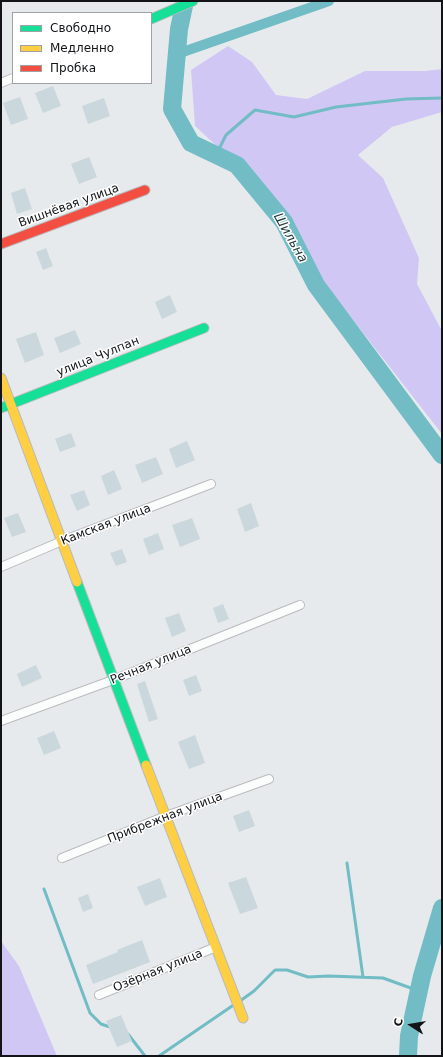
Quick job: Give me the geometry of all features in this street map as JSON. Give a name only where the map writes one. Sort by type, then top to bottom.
[{"type":"street","points":[[152,19],[193,1]]},
{"type":"street","points":[[1,83],[12,78]]},
{"type":"street","name":"Вишнёвая улица","points":[[1,244],[145,190]]},
{"type":"street","name":"улица Чулпан","points":[[1,408],[204,328]]},
{"type":"street","points":[[1,378],[12,404],[113,680],[243,1018]]},
{"type":"street","name":"Камская улица","points":[[1,567],[62,541],[211,484]]},
{"type":"street","name":"Речная улица","points":[[1,721],[113,680],[300,605]]},
{"type":"street","name":"Прибрежная улица","points":[[62,858],[166,816],[269,779]]},
{"type":"street","name":"Озёрная улица","points":[[99,995],[216,947]]},
{"type":"shaded area","points":[[228,46],[252,62],[276,95],[307,99],[365,71],[425,71],[442,69],[442,112],[392,127],[358,155],[383,178],[419,258],[417,284],[442,331],[442,434],[321,279],[288,220],[237,165],[195,126],[191,70]]},
{"type":"shaded area","points":[[1,941],[19,966],[57,1056],[1,1056]]},
{"type":"building","points":[[53,86],[61,106],[43,113],[35,93]]},
{"type":"building","points":[[20,97],[28,119],[11,125],[3,103]]},
{"type":"building","points":[[104,98],[110,116],[88,124],[82,106]]},
{"type":"building","points":[[89,157],[97,177],[79,184],[71,164]]},
{"type":"building","points":[[25,188],[32,209],[17,214],[11,193]]},
{"type":"building","points":[[46,248],[53,266],[43,270],[36,252]]},
{"type":"building","points":[[170,295],[177,312],[162,319],[155,302]]},
{"type":"building","points":[[75,330],[81,344],[60,353],[54,338]]},
{"type":"building","points":[[36,332],[44,355],[25,363],[16,339]]},
{"type":"building","points":[[71,433],[76,446],[60,452],[55,439]]},
{"type":"building","points":[[187,441],[195,460],[176,468],[169,449]]},
{"type":"building","points":[[156,457],[163,474],[142,483],[135,465]]},
{"type":"building","points":[[114,470],[122,489],[108,495],[101,476]]},
{"type":"building","points":[[84,490],[90,505],[77,511],[70,495]]},
{"type":"building","points":[[251,503],[259,526],[245,532],[237,509]]},
{"type":"building","points":[[18,513],[26,532],[12,537],[4,518]]},
{"type":"building","points":[[192,518],[200,539],[180,547],[172,525]]},
{"type":"building","points":[[158,533],[164,549],[149,555],[143,539]]},
{"type":"building","points":[[122,549],[127,562],[116,566],[110,553]]},
{"type":"building","points":[[223,604],[229,619],[218,623],[213,608]]},
{"type":"building","points":[[179,613],[186,631],[172,637],[165,618]]},
{"type":"building","points":[[36,665],[42,678],[22,687],[17,674]]},
{"type":"building","points":[[196,675],[202,691],[189,696],[183,680]]},
{"type":"building","points":[[145,681],[158,719],[149,722],[137,684]]},
{"type":"building","points":[[54,731],[61,748],[44,755],[37,738]]},
{"type":"building","points":[[195,735],[205,763],[189,769],[178,742]]},
{"type":"building","points":[[249,810],[255,826],[239,832],[233,816]]},
{"type":"building","points":[[246,877],[258,908],[240,914],[228,883]]},
{"type":"building","points":[[160,878],[167,897],[145,906],[137,887]]},
{"type":"building","points":[[88,894],[93,908],[83,912],[78,898]]},
{"type":"building","points":[[142,940],[150,962],[93,984],[86,965]]},
{"type":"building","points":[[121,1015],[132,1041],[117,1047],[106,1021]]},
{"type":"waterway","name":"Шильна","points":[[185,1],[179,29],[172,109],[191,143],[237,165],[284,222],[316,285],[442,455]]},
{"type":"waterway","points":[[177,54],[329,1]]},
{"type":"waterway","points":[[216,155],[226,135],[255,110],[294,117],[336,107],[406,99],[442,98]]},
{"type":"waterway","points":[[347,863],[363,977]]},
{"type":"waterway","points":[[44,889],[90,1013],[101,1024],[110,1027]]},
{"type":"waterway","name":"Шильна","points":[[408,1056],[409,1036],[422,976],[442,908]]},
{"type":"waterway","points":[[240,1001],[254,991],[275,970],[287,970],[308,977],[329,976],[383,978],[419,991]]},
{"type":"waterway","points":[[159,1056],[235,1004]]},
{"type":"waterway","points":[[128,1034],[145,1056]]},
{"type":"traffic: fast","points":[[152,19],[193,1]]},
{"type":"traffic: fast","points":[[1,408],[204,328]]},
{"type":"traffic: fast","points":[[77,582],[146,765]]},
{"type":"traffic: slow","points":[[1,378],[77,582]]},
{"type":"traffic: slow","points":[[146,765],[243,1018]]},
{"type":"traffic: jam","points":[[1,244],[145,190]]}]
